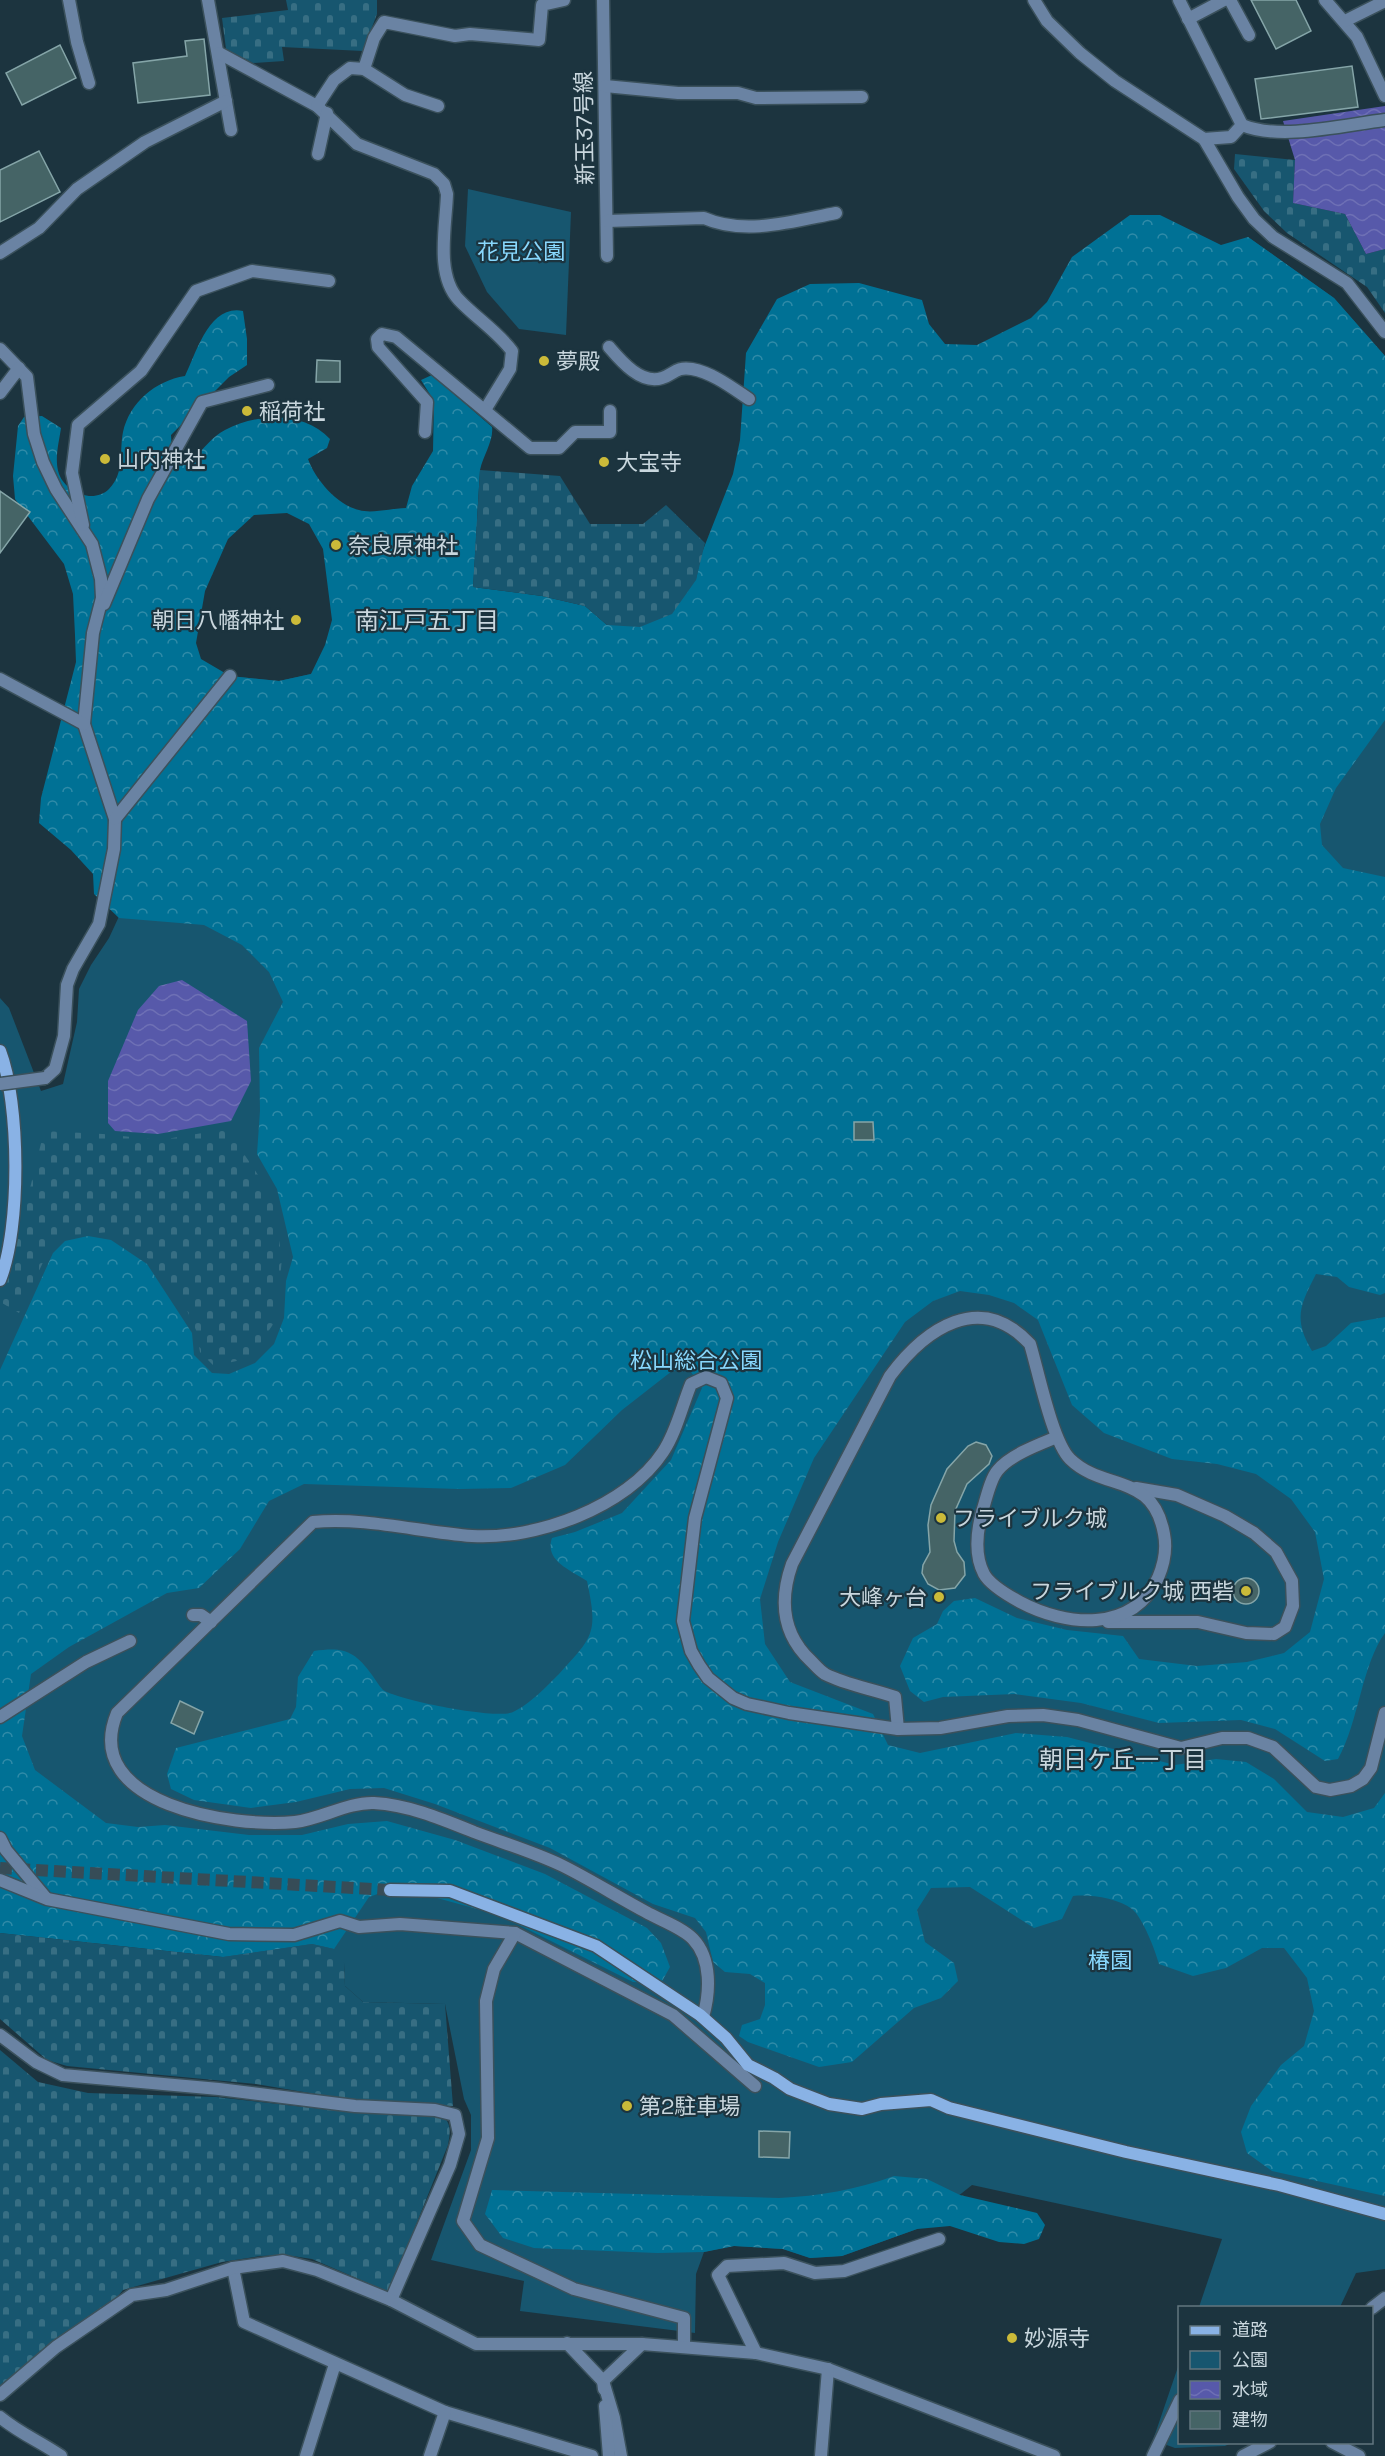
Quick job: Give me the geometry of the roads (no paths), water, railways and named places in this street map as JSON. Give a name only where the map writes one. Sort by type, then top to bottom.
[{"type":"street","points":[[69,0],[77,42],[89,83]]},
{"type":"street","points":[[208,0],[231,130]]},
{"type":"street","points":[[364,69],[374,38],[384,22],[455,36],[470,34],[539,40],[542,5],[564,0]]},
{"type":"street","name":"新玉37号線","points":[[603,0],[607,256]]},
{"type":"street","points":[[1034,0],[1047,21],[1080,53],[1115,81],[1204,139],[1238,197],[1254,219],[1273,237],[1347,283],[1385,332]]},
{"type":"street","points":[[1179,0],[1242,125],[1255,131],[1296,131],[1385,120]]},
{"type":"street","points":[[1188,19],[1224,0]]},
{"type":"street","points":[[1230,0],[1249,35]]},
{"type":"street","points":[[1324,0],[1345,21],[1356,37],[1385,96]]},
{"type":"street","points":[[1345,21],[1385,1]]},
{"type":"street","points":[[219,53],[322,109],[357,144],[434,174],[444,184],[447,194],[445,268],[449,288],[504,339],[512,351],[510,369],[485,410]]},
{"type":"street","points":[[318,154],[322,109],[334,80],[350,68],[364,69],[405,95],[438,106]]},
{"type":"street","points":[[604,87],[678,93],[738,93],[756,98],[862,97]]},
{"type":"street","points":[[0,254],[39,228],[76,189],[145,142],[226,101]]},
{"type":"street","points":[[1204,139],[1231,137],[1242,125]]},
{"type":"street","points":[[607,221],[704,218],[717,224],[751,226],[836,213]]},
{"type":"street","points":[[84,528],[72,472],[78,424],[141,371],[196,291],[252,271],[328,281]]},
{"type":"street","points":[[425,432],[428,402],[378,347],[377,339],[381,334],[396,337],[530,448],[559,448],[575,432],[610,432],[610,411]]},
{"type":"street","points":[[609,347],[628,367],[652,379],[663,378],[674,370],[689,369],[721,381],[749,399]]},
{"type":"street","points":[[0,349],[27,376],[34,434],[43,462],[56,489],[84,528],[99,561],[102,598],[99,616]]},
{"type":"street","points":[[0,393],[19,368]]},
{"type":"street","points":[[0,1084],[45,1078],[55,1069],[64,1035],[68,986],[73,969],[99,924],[114,849],[115,819],[84,724],[93,633],[99,616],[148,498],[202,402],[268,385]]},
{"type":"street","points":[[115,819],[230,676]]},
{"type":"street","points":[[0,679],[84,724]]},
{"type":"street","points":[[0,1051],[11,1102],[16,1188],[12,1232],[0,1280]]},
{"type":"street","points":[[898,1729],[895,1697],[824,1674],[800,1651],[789,1631],[783,1609],[784,1586],[792,1564],[890,1376],[907,1352],[941,1327],[972,1318],[994,1320],[1014,1329],[1030,1344],[1057,1437],[1069,1458],[1086,1470],[1136,1488],[1177,1495],[1225,1516],[1254,1533],[1276,1552],[1292,1581],[1293,1606],[1285,1627],[1274,1634],[1246,1633],[1198,1622],[1175,1620],[1091,1621],[1056,1618],[1007,1595],[984,1575],[976,1535],[998,1470],[1030,1448],[1057,1437]]},
{"type":"street","points":[[700,2015],[703,2017],[707,2004],[708,1976],[705,1963],[693,1938],[562,1866],[422,1811],[372,1803],[297,1821],[258,1823],[219,1819],[182,1810],[132,1783],[121,1772],[113,1759],[110,1743],[111,1728],[117,1713],[313,1522],[337,1520],[486,1536],[510,1535],[545,1528],[579,1517],[610,1500],[638,1478],[663,1452],[691,1384],[699,1378],[709,1377],[721,1383],[727,1398],[694,1529],[683,1605],[683,1621],[691,1651],[699,1665],[720,1689],[747,1704],[789,1713],[898,1729],[940,1728],[1008,1716],[1043,1715],[1078,1720],[1181,1748],[1222,1738],[1248,1738],[1273,1748],[1317,1787],[1337,1790],[1357,1783],[1371,1768],[1385,1713]]},
{"type":"street","points":[[1091,1621],[1116,1616],[1138,1604],[1155,1584],[1160,1573],[1165,1548],[1162,1523],[1150,1501],[1136,1488]]},
{"type":"street","points":[[193,1615],[201,1615],[211,1622]]},
{"type":"street","points":[[0,1717],[86,1662],[130,1641]]},
{"type":"street","points":[[0,1838],[6,1850],[47,1899]]},
{"type":"street","points":[[0,1880],[47,1899],[229,1934],[294,1935],[340,1921],[359,1927],[400,1924],[515,1933],[673,2015],[755,2086]]},
{"type":"street","points":[[390,1890],[450,1891],[543,1924],[596,1946],[700,2015],[726,2038],[748,2065],[790,2089],[829,2104],[862,2109],[881,2104],[931,2100],[949,2108],[1126,2152],[1279,2185],[1385,2214]]},
{"type":"street","points":[[515,1933],[494,1970],[486,2001],[488,2138],[463,2222],[480,2245],[574,2289],[684,2318],[684,2345]]},
{"type":"street","points":[[0,2035],[36,2062],[63,2075],[219,2089],[355,2106],[435,2110],[455,2115],[459,2134],[453,2157],[391,2300]]},
{"type":"street","points":[[756,2353],[718,2275],[727,2266],[784,2263],[815,2272],[844,2271],[939,2239]]},
{"type":"street","points":[[0,2395],[56,2347],[132,2295],[166,2290],[233,2268],[283,2261],[317,2270],[391,2300],[476,2344],[642,2343],[756,2353],[828,2369],[1020,2450],[1054,2456]]},
{"type":"street","points":[[233,2268],[244,2322],[445,2412],[592,2456]]},
{"type":"street","points":[[567,2343],[603,2381],[614,2418],[621,2456]]},
{"type":"street","points":[[603,2381],[642,2343]]},
{"type":"street","points":[[306,2456],[335,2364]]},
{"type":"street","points":[[821,2456],[828,2369]]},
{"type":"street","points":[[603,2381],[609,2456]]},
{"type":"street","points":[[1152,2456],[1178,2402]]},
{"type":"street","points":[[430,2456],[445,2412]]},
{"type":"street","points":[[0,2417],[16,2430],[39,2440],[61,2456]]},
{"type":"street","points":[[1243,2456],[1266,2444]]},
{"type":"street","points":[[1336,2444],[1359,2456]]},
{"type":"water","points":[[1385,106],[1385,249],[1366,254],[1345,214],[1293,203],[1295,160],[1283,121]]},
{"type":"water","points":[[182,980],[247,1021],[251,1081],[231,1121],[158,1134],[115,1131],[108,1123],[108,1081],[138,1010],[159,986]]},
{"type":"tunnel","points":[[0,1868],[390,1890]]},
{"type":"place","name":"夢殿","points":[[544,361]]},
{"type":"place","name":"稲荷社","points":[[247,411]]},
{"type":"place","name":"山内神社","points":[[105,459]]},
{"type":"place","name":"大宝寺","points":[[604,462]]},
{"type":"place","name":"奈良原神社","points":[[336,545]]},
{"type":"place","name":"朝日八幡神社","points":[[296,620]]},
{"type":"place","name":"フライブルク城","points":[[941,1518]]},
{"type":"place","name":"フライブルク城 西砦","points":[[1246,1591]]},
{"type":"place","name":"大峰ヶ台","points":[[939,1597]]},
{"type":"place","name":"第2駐車場","points":[[627,2106]]},
{"type":"place","name":"妙源寺","points":[[1012,2338]]},
{"type":"district","name":"南江戸五丁目","points":[[427,621]]},
{"type":"district","name":"朝日ケ丘一丁目","points":[[1123,1760]]},
{"type":"park label","name":"花見公園","points":[[521,251]]},
{"type":"park label","name":"松山総合公園","points":[[696,1360]]},
{"type":"park label","name":"椿園","points":[[1110,1960]]}]
